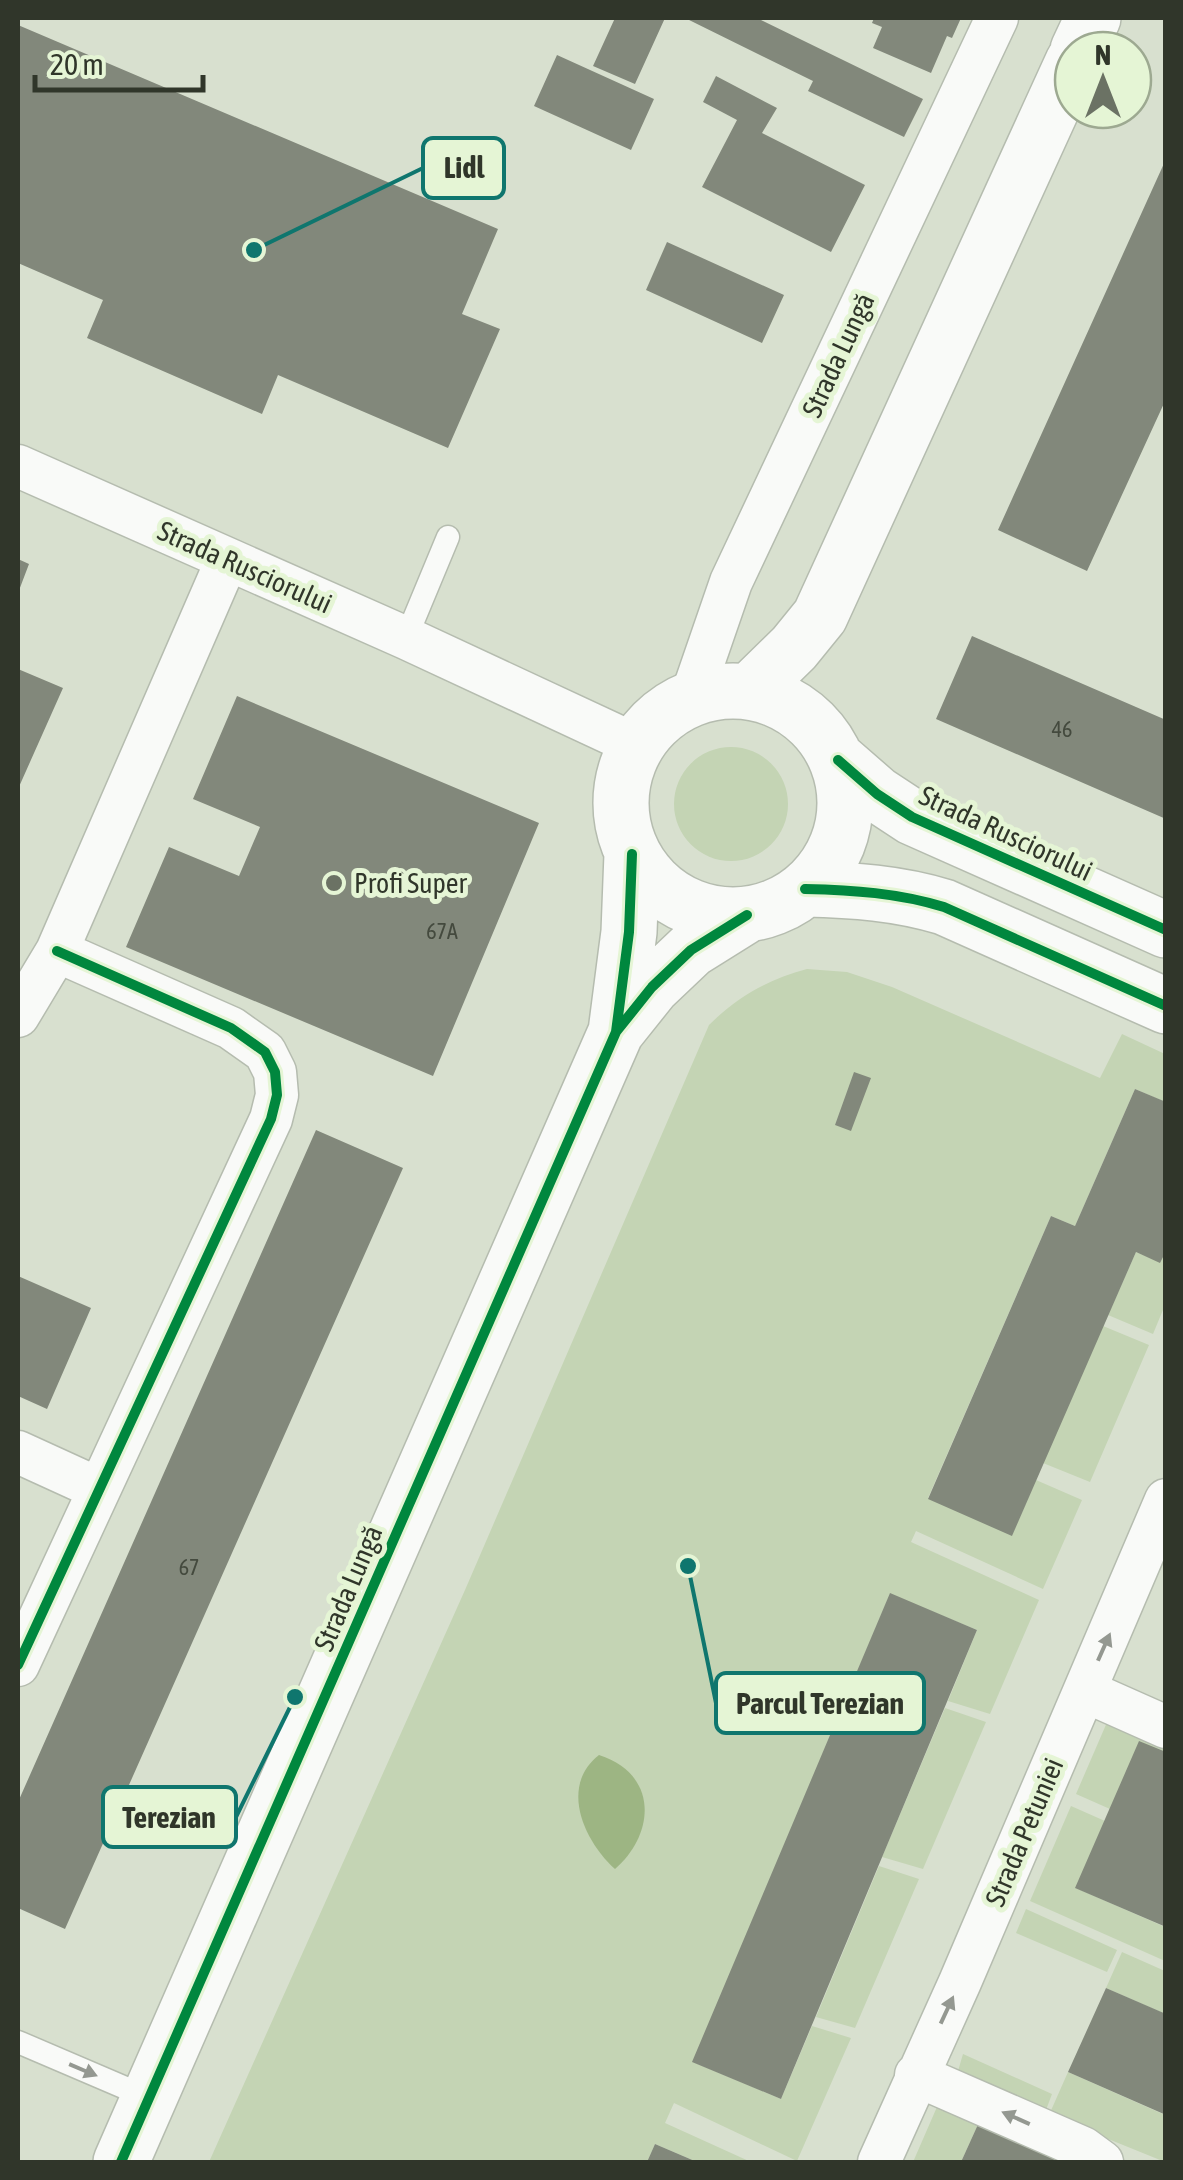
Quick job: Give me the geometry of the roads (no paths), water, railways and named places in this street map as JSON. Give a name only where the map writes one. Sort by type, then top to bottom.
[{"type":"main road","points":[[750,691],[820,616],[1053,106]]},
{"type":"main road","points":[[820,616],[820,702],[846,795],[842,830],[829,863],[805,890],[778,906],[747,915],[712,914],[680,902],[652,882],[632,854],[621,818],[622,780],[636,744],[660,716],[691,698],[720,690],[750,691],[778,700],[804,715],[831,748]]},
{"type":"main road","name":"Strada Rusciorului","points":[[831,748],[877,794],[912,816],[1166,930]]},
{"type":"main road","name":"Strada Lungă","points":[[616,1032],[630,932],[632,854]]},
{"type":"main road","points":[[805,890],[877,892],[944,907],[1166,1006]]},
{"type":"main road","name":"Strada Lungă","points":[[121,2162],[616,1032],[652,987],[691,950],[747,915]]},
{"type":"street","name":"Strada Lungă","points":[[691,698],[731,582],[998,18]]},
{"type":"street","name":"Strada Rusciorului","points":[[18,466],[636,744]]},
{"type":"street","points":[[18,1016],[57,951],[227,560]]},
{"type":"street","points":[[18,1665],[270,1118],[277,1095],[275,1072],[264,1052],[231,1028],[57,951]]},
{"type":"street","points":[[18,1452],[99,1489]]},
{"type":"street","name":"Strada Petuniei","points":[[879,2162],[1166,1500]]},
{"type":"street","points":[[1085,1691],[1166,1727]]},
{"type":"street","points":[[916,2075],[1083,2148],[1102,2162]]},
{"type":"lane","points":[[406,638],[448,537]]},
{"type":"lane","points":[[18,2042],[149,2098]]},
{"type":"place","name":"Lidl","points":[[254,250]]},
{"type":"place","name":"Profi Super","points":[[334,883]]},
{"type":"place","name":"Parcul Terezian","points":[[688,1566]]},
{"type":"place","name":"Terezian","points":[[295,1697]]}]
